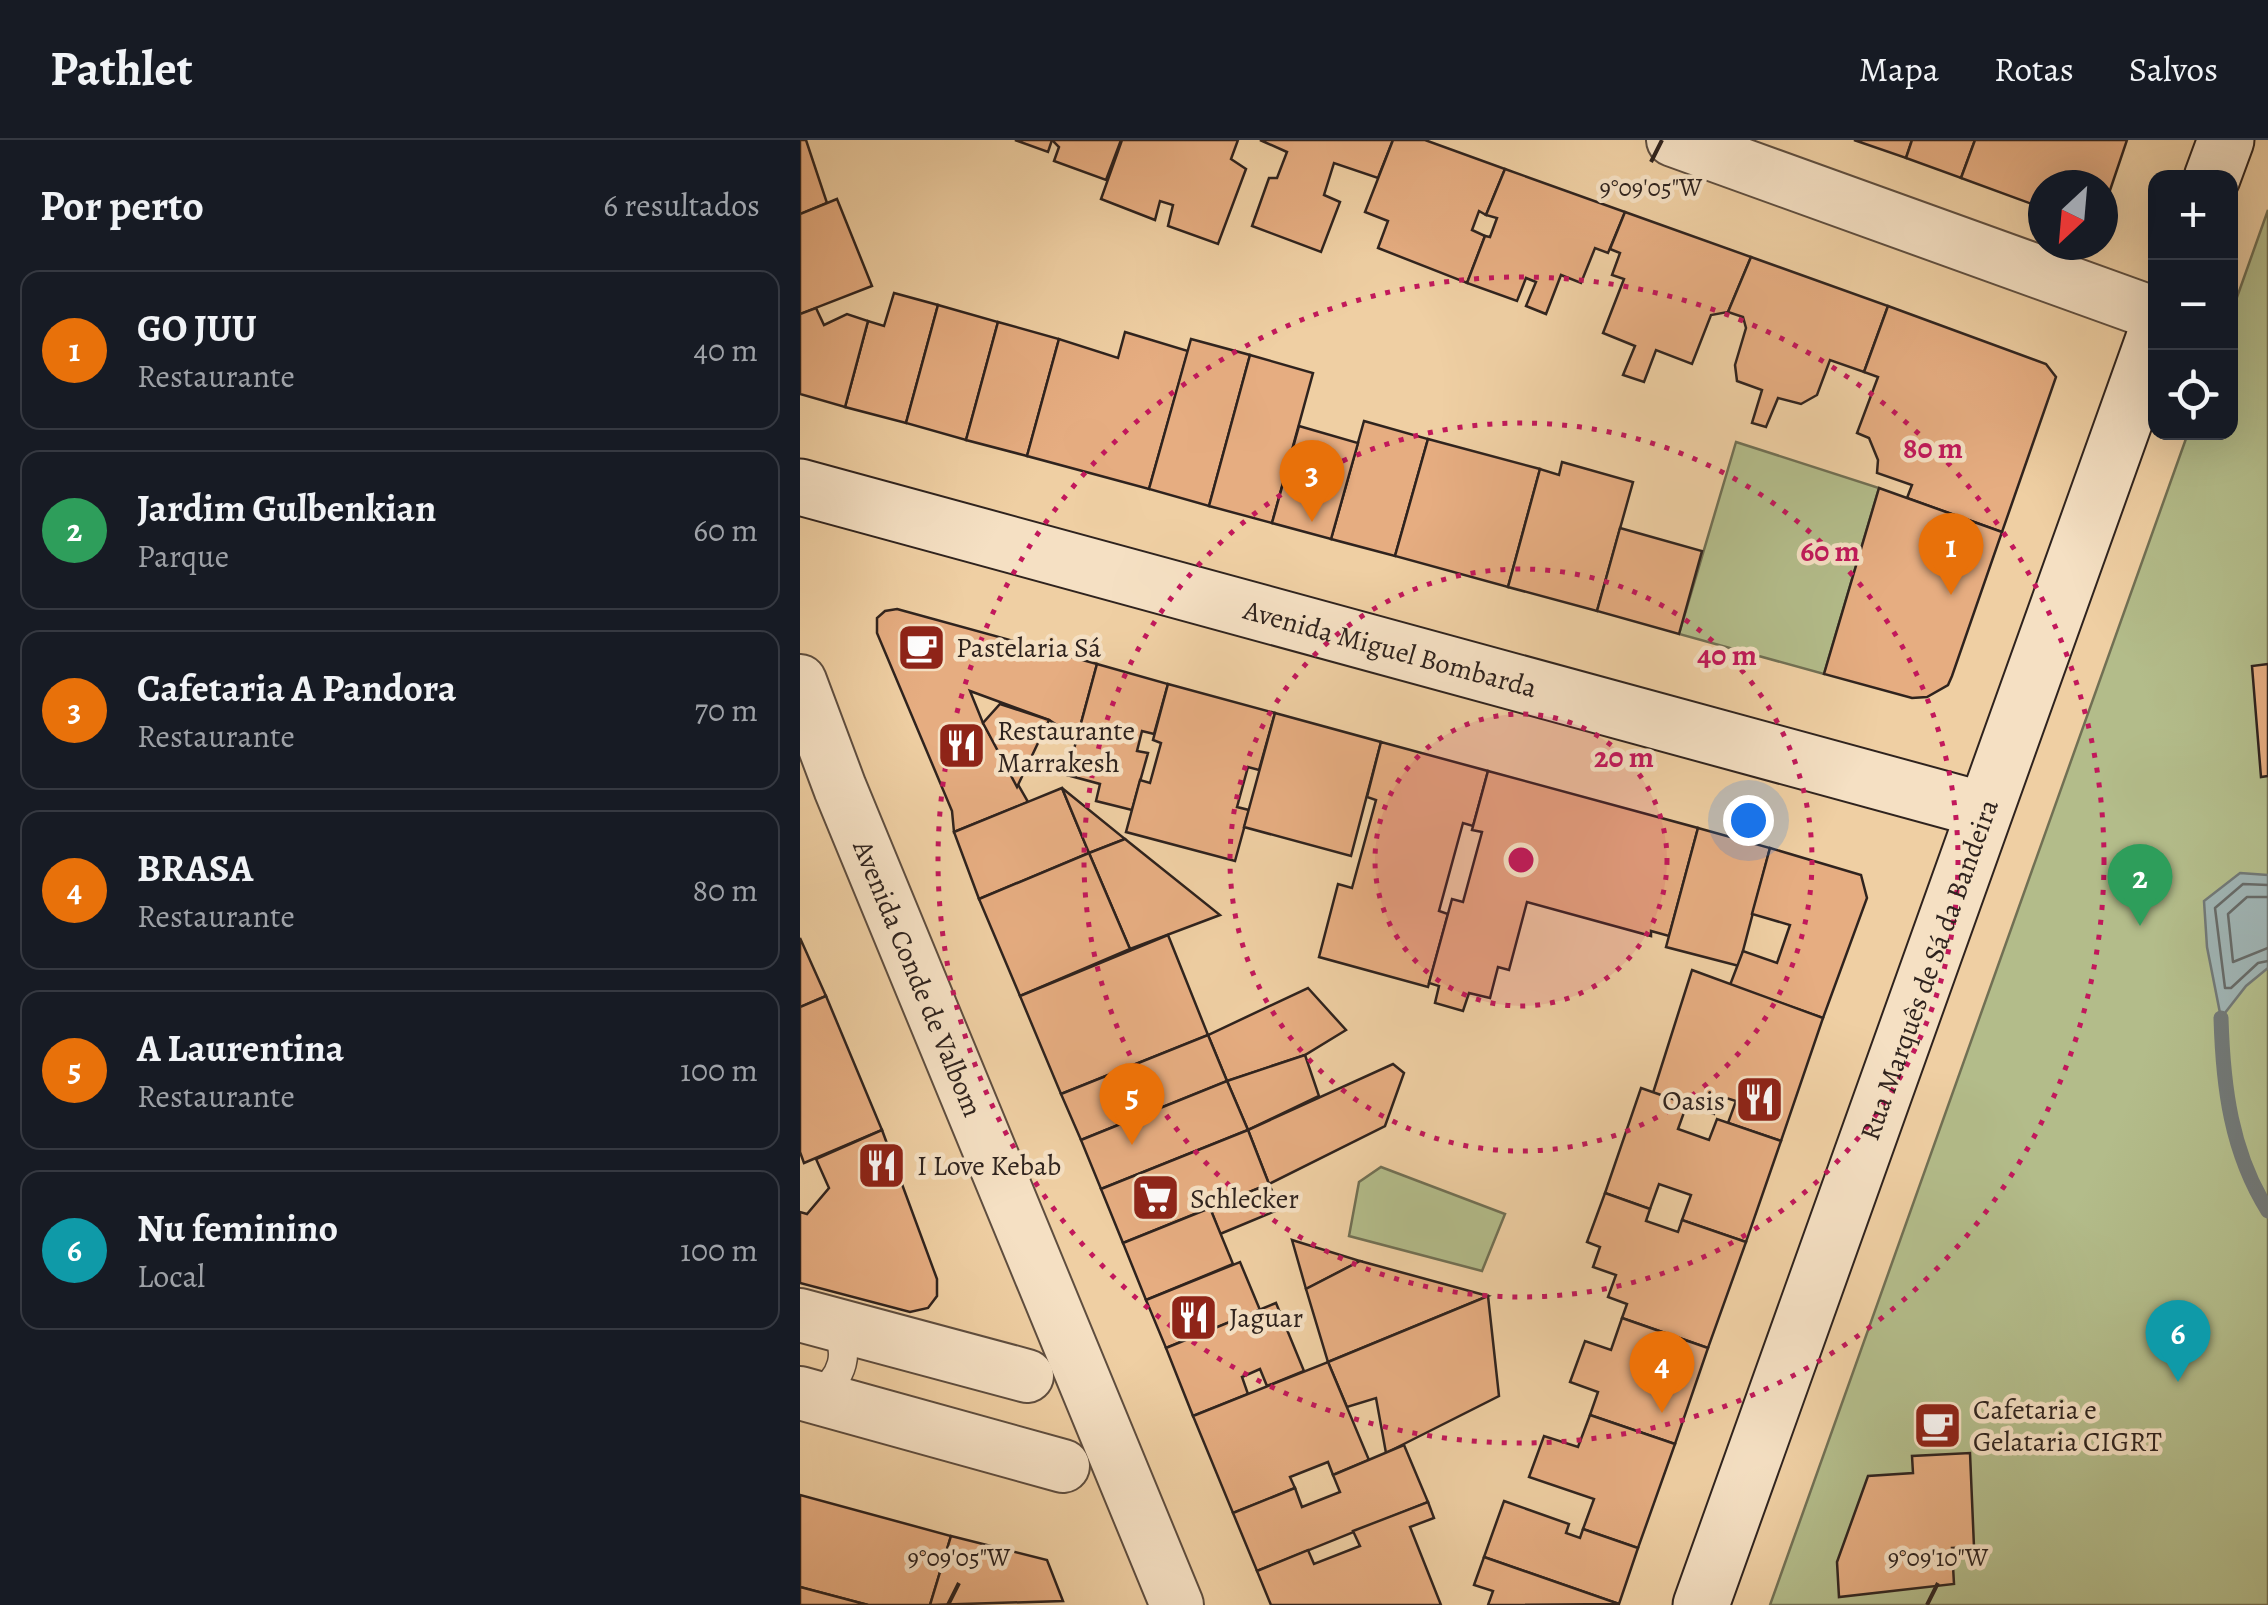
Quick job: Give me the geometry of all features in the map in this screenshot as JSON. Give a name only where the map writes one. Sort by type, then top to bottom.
[{"type":"main road","points":[[2215,170],[2226,140]]},
{"type":"main road","name":"Rua Marquês de Sá da Bandeira","points":[[1701,1605],[2150,350]]},
{"type":"main road","name":"Avenida Miguel Bombarda","points":[[800,487],[1983,810]]},
{"type":"street","points":[[1673,140],[2148,311]]},
{"type":"street","name":"Avenida Conde de Valbom","points":[[800,680],[840,788],[1178,1605]]},
{"type":"street","points":[[816,1319],[1027,1376]]},
{"type":"street","points":[[807,1395],[1063,1466]]},
{"type":"lane","points":[[807,1395],[829,1388],[843,1364],[844,1348],[816,1319]]},
{"type":"green space","points":[[2268,210],[2268,1605],[1770,1605],[2186,440],[2238,440],[2238,294]]},
{"type":"green space","points":[[1736,442],[1879,488],[1824,674],[1679,634]]},
{"type":"green space","points":[[1381,1167],[1505,1214],[1482,1271],[1349,1236],[1359,1182]]},
{"type":"water","points":[[2240,873],[2268,875],[2268,968],[2246,986],[2221,1018],[2207,947],[2204,901]]},
{"type":"building","points":[[800,140],[806,140],[827,203],[800,214]]},
{"type":"building","points":[[1015,140],[1052,140],[1048,152]]},
{"type":"building","points":[[1052,140],[1121,140],[1106,180],[1054,161],[1059,147]]},
{"type":"building","points":[[1122,140],[1238,140],[1231,159],[1246,169],[1218,244],[1168,226],[1173,205],[1160,201],[1155,220],[1101,199]]},
{"type":"building","points":[[1260,140],[1393,140],[1378,178],[1334,163],[1324,195],[1340,202],[1321,252],[1252,226],[1269,178],[1277,178],[1287,152]]},
{"type":"building","points":[[1393,140],[1425,140],[1505,169],[1486,215],[1479,211],[1472,230],[1485,236],[1467,283],[1378,248],[1388,221],[1365,212]]},
{"type":"building","points":[[1854,140],[1912,140],[1906,158]]},
{"type":"building","points":[[1912,140],[1975,140],[1961,178],[1906,158]]},
{"type":"building","points":[[1975,140],[2127,140],[2117,170],[2028,170],[2028,203],[1961,178]]},
{"type":"building","points":[[1505,169],[1625,212],[1608,253],[1595,248],[1581,283],[1561,275],[1546,314],[1526,306],[1536,282],[1526,278],[1517,301],[1467,283],[1485,236],[1490,237],[1497,218],[1486,215]]},
{"type":"building","points":[[837,199],[872,286],[800,314],[800,214]]},
{"type":"building","points":[[1625,212],[1751,257],[1728,312],[1711,315],[1692,364],[1656,350],[1644,382],[1623,375],[1635,346],[1603,333],[1624,279],[1612,275],[1620,253],[1610,249]]},
{"type":"building","points":[[1751,257],[1888,306],[1864,372],[1830,360],[1817,395],[1801,404],[1778,398],[1766,427],[1752,423],[1762,390],[1737,381],[1735,365],[1746,328],[1743,317],[1728,312]]},
{"type":"building","points":[[894,293],[938,305],[906,423],[845,407],[868,321],[884,326]]},
{"type":"building","points":[[938,305],[998,322],[966,440],[906,423]]},
{"type":"building","points":[[1888,306],[2046,364],[2056,377],[2002,532],[1907,498],[1912,485],[1877,473],[1878,460],[1869,438],[1857,433],[1878,377],[1864,372]]},
{"type":"building","points":[[816,308],[824,325],[847,314],[868,321],[845,407],[800,394],[800,314]]},
{"type":"building","points":[[998,322],[1059,339],[1027,456],[966,440]]},
{"type":"building","points":[[1125,332],[1188,351],[1149,489],[1027,456],[1059,339],[1118,358]]},
{"type":"building","points":[[1191,339],[1250,355],[1209,506],[1149,489]]},
{"type":"building","points":[[1250,355],[1313,373],[1272,523],[1209,506]]},
{"type":"building","points":[[1364,421],[1428,439],[1395,556],[1331,539]]},
{"type":"building","points":[[1299,426],[1358,443],[1331,539],[1272,523]]},
{"type":"building","points":[[1428,439],[1540,469],[1508,587],[1395,556]]},
{"type":"building","points":[[1562,462],[1633,482],[1597,611],[1508,587],[1540,469],[1559,475]]},
{"type":"building","points":[[1879,488],[2002,532],[1948,685],[1927,697],[1912,698],[1824,674]]},
{"type":"building","points":[[1620,528],[1702,551],[1679,634],[1597,611]]},
{"type":"building","points":[[897,609],[1097,664],[1077,738],[1049,720],[970,691],[983,723],[1028,802],[954,832],[952,811],[877,633],[877,618],[885,611]]},
{"type":"building","points":[[1097,664],[1168,684],[1154,734],[1142,731],[1137,751],[1148,753],[1132,810],[1096,801],[1100,784],[1067,775]]},
{"type":"building","points":[[2268,664],[2268,776],[2261,777],[2252,666]]},
{"type":"building","points":[[1168,684],[1275,713],[1259,770],[1248,767],[1237,807],[1249,810],[1235,861],[1126,832],[1140,780],[1150,783],[1161,743],[1153,740]]},
{"type":"building","points":[[1000,704],[1049,720],[1017,787],[983,723]]},
{"type":"building","points":[[1275,713],[1381,742],[1351,856],[1244,827]]},
{"type":"building","points":[[1381,742],[1488,771],[1473,826],[1463,823],[1439,911],[1448,914],[1428,987],[1319,957],[1338,884],[1352,888],[1376,800],[1367,797]]},
{"type":"building","points":[[1488,771],[1698,828],[1669,936],[1651,931],[1651,936],[1527,902],[1509,970],[1498,967],[1490,998],[1469,993],[1463,1011],[1435,1003],[1439,986],[1429,983],[1452,899],[1463,902],[1482,832],[1472,830]]},
{"type":"building","points":[[1062,788],[1089,853],[979,899],[954,832]]},
{"type":"building","points":[[1062,788],[1125,839],[1089,853]]},
{"type":"building","points":[[1698,828],[1770,848],[1739,966],[1666,947]]},
{"type":"building","points":[[1125,839],[1220,915],[1130,949],[1089,853]]},
{"type":"building","points":[[1770,848],[1861,875],[1867,898],[1823,1018],[1730,985],[1743,951],[1777,963],[1790,925],[1752,914]]},
{"type":"building","points":[[1089,853],[1130,949],[1020,996],[979,899]]},
{"type":"building","points":[[1168,935],[1208,1035],[1061,1094],[1020,996]]},
{"type":"building","points":[[800,938],[826,996],[800,1007]]},
{"type":"building","points":[[1692,970],[1823,1018],[1781,1141],[1728,1123],[1736,1101],[1720,1096],[1714,1114],[1653,1093]]},
{"type":"building","points":[[1308,988],[1346,1030],[1305,1055],[1227,1081],[1208,1035]]},
{"type":"building","points":[[826,996],[882,1130],[804,1163],[800,1152],[800,1007]]},
{"type":"building","points":[[1208,1035],[1227,1081],[1081,1140],[1061,1094]]},
{"type":"building","points":[[1305,1055],[1319,1096],[1248,1130],[1227,1081]]},
{"type":"building","points":[[1393,1064],[1404,1073],[1385,1126],[1269,1184],[1248,1130]]},
{"type":"building","points":[[1227,1081],[1248,1130],[1101,1189],[1081,1140]]},
{"type":"building","points":[[1641,1088],[1687,1104],[1678,1129],[1709,1140],[1717,1119],[1781,1141],[1746,1242],[1682,1220],[1691,1195],[1659,1184],[1650,1209],[1605,1193]]},
{"type":"building","points":[[882,1130],[937,1279],[937,1296],[928,1308],[910,1312],[800,1283],[800,1212],[807,1214],[829,1188],[816,1159]]},
{"type":"building","points":[[1248,1130],[1269,1184],[1123,1243],[1101,1189]]},
{"type":"building","points":[[1269,1184],[1280,1209],[1220,1234],[1210,1208]]},
{"type":"building","points":[[1605,1193],[1650,1209],[1646,1221],[1678,1232],[1682,1220],[1746,1242],[1708,1348],[1622,1318],[1627,1304],[1608,1297],[1616,1275],[1593,1267],[1600,1247],[1587,1242]]},
{"type":"building","points":[[1210,1208],[1233,1264],[1146,1300],[1123,1243]]},
{"type":"building","points":[[1292,1240],[1360,1261],[1306,1289]]},
{"type":"building","points":[[1360,1261],[1488,1296],[1328,1362],[1306,1289]]},
{"type":"building","points":[[1240,1262],[1260,1310],[1166,1348],[1146,1300]]},
{"type":"building","points":[[1488,1296],[1499,1396],[1386,1453],[1376,1398],[1347,1407],[1328,1362]]},
{"type":"building","points":[[1276,1303],[1304,1371],[1267,1386],[1260,1369],[1242,1377],[1248,1394],[1193,1416],[1166,1348]]},
{"type":"building","points":[[1622,1318],[1708,1348],[1675,1444],[1590,1415],[1598,1392],[1570,1382],[1585,1341],[1611,1350]]},
{"type":"building","points":[[1328,1362],[1369,1460],[1333,1475],[1328,1462],[1290,1477],[1295,1488],[1233,1513],[1193,1416]]},
{"type":"building","points":[[1590,1415],[1675,1444],[1638,1548],[1583,1529],[1594,1499],[1529,1477],[1544,1436],[1578,1447]]},
{"type":"building","points":[[1404,1445],[1428,1502],[1257,1571],[1233,1513],[1295,1488],[1302,1507],[1340,1492],[1333,1475]]},
{"type":"building","points":[[1970,1453],[1974,1547],[1952,1548],[1954,1584],[1839,1597],[1837,1562],[1868,1476],[1913,1473],[1912,1456]]},
{"type":"building","points":[[800,1495],[951,1536],[930,1605],[868,1605],[800,1587]]},
{"type":"building","points":[[1504,1501],[1569,1524],[1566,1533],[1580,1538],[1583,1529],[1638,1548],[1619,1604],[1484,1557]]},
{"type":"building","points":[[1428,1502],[1434,1518],[1410,1527],[1441,1605],[1271,1605],[1257,1571],[1308,1550],[1314,1564],[1360,1546],[1353,1531]]},
{"type":"building","points":[[951,1536],[1047,1560],[1063,1601],[930,1605]]},
{"type":"building","points":[[1484,1557],[1619,1604],[1488,1605],[1493,1591],[1474,1585]]},
{"type":"building","points":[[800,1587],[868,1605],[800,1605]]},
{"type":"waterway","points":[[2221,1018],[2231,1118],[2245,1166],[2268,1211]]},
{"type":"place","name":"Cafetaria A Pandora","points":[[1312,522]]},
{"type":"place","name":"GO JUU","points":[[1951,595]]},
{"type":"place","name":"Pastelaria Sá","points":[[921,647]]},
{"type":"place","name":"Restaurante Marrakesh","points":[[962,746]]},
{"type":"place","name":"Jardim Gulbenkian","points":[[2140,926]]},
{"type":"place","name":"Oasis","points":[[1760,1100]]},
{"type":"place","name":"A Laurentina","points":[[1132,1145]]},
{"type":"place","name":"I Love Kebab","points":[[882,1165]]},
{"type":"place","name":"Schlecker","points":[[1155,1198]]},
{"type":"place","name":"Jaguar","points":[[1194,1317]]},
{"type":"place","name":"Nu feminino","points":[[2178,1382]]},
{"type":"place","name":"BRASA","points":[[1662,1413]]},
{"type":"place","name":"Cafetaria e Gelataria CIGRT","points":[[1938,1425]]}]
